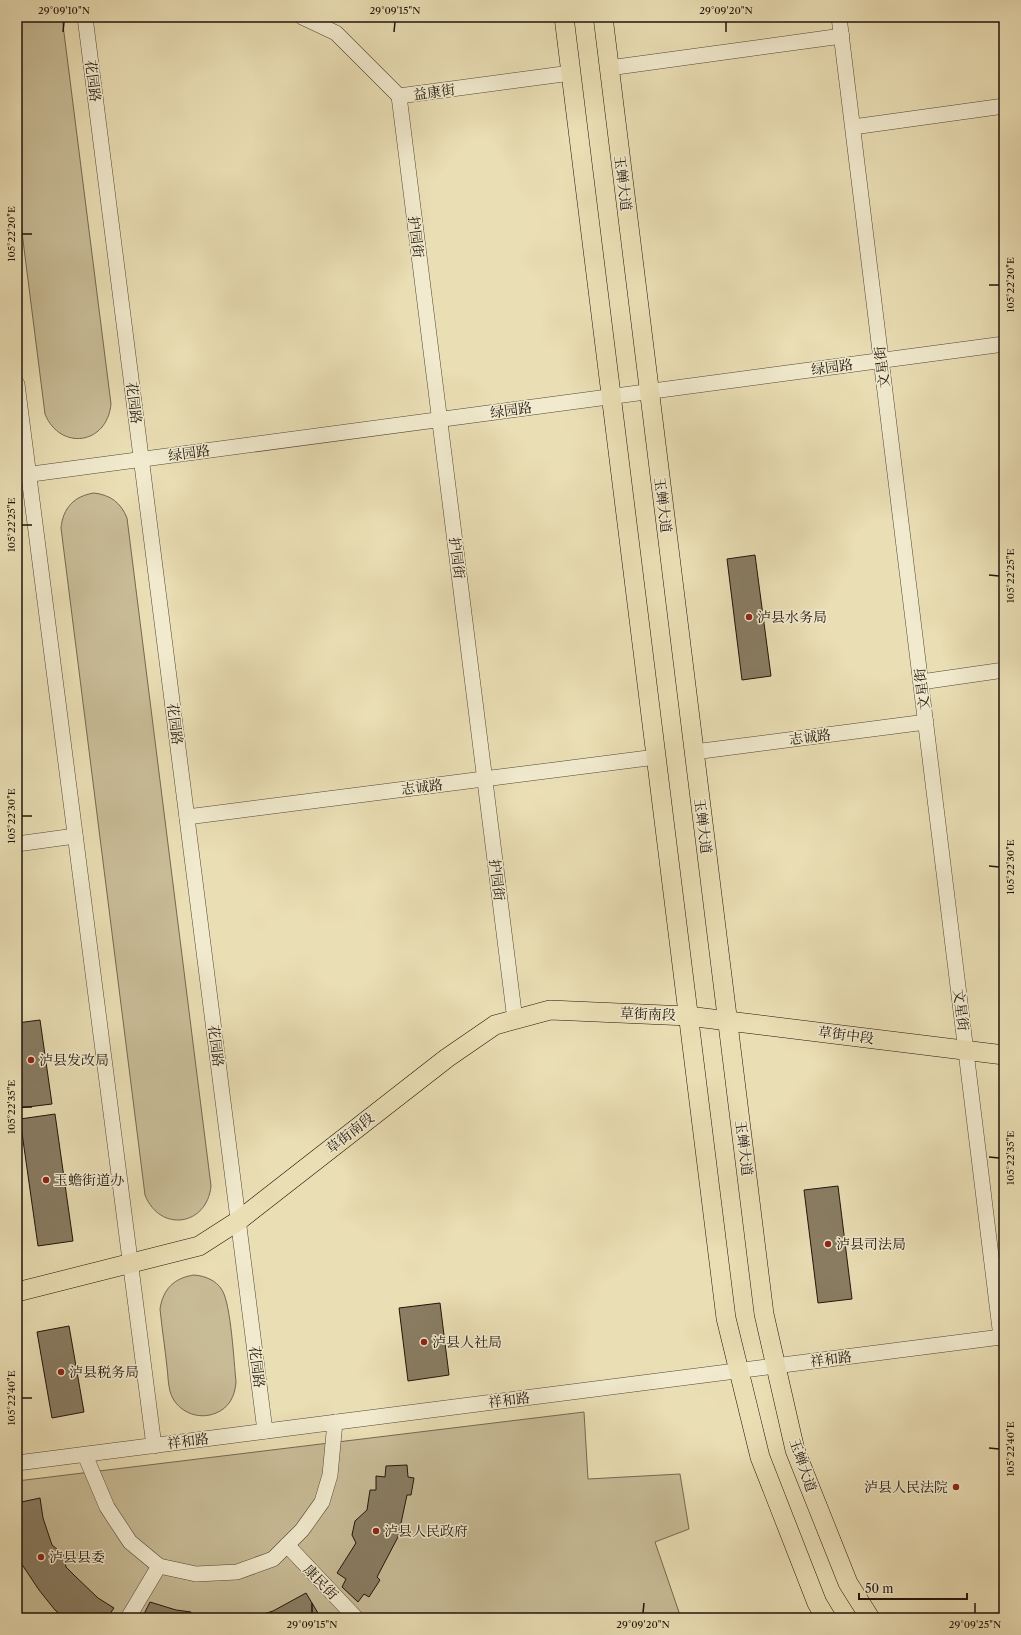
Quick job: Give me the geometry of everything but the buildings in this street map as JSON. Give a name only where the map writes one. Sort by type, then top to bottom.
[{"type":"main road","points":[[564,17],[726,1318],[760,1457],[817,1603],[826,1618]]},
{"type":"main road","name":"玉蝉大道","points":[[602,17],[764,1314],[795,1450],[848,1583],[870,1618]]},
{"type":"main road","name":"草街南段","points":[[17,1292],[199,1246],[238,1221],[447,1058],[496,1025],[550,1010],[688,1016]]},
{"type":"main road","name":"草街中段","points":[[688,1016],[1004,1055]]},
{"type":"street","name":"花园路","points":[[85,17],[265,1431]]},
{"type":"street","name":"益康街","points":[[302,17],[336,34],[399,96],[571,73]]},
{"type":"street","name":"文星街","points":[[840,17],[966,1050],[1003,1339]]},
{"type":"street","points":[[609,68],[842,36]]},
{"type":"street","name":"护园街","points":[[399,96],[515,1020]]},
{"type":"street","points":[[853,126],[1004,106]]},
{"type":"street","name":"绿园路","points":[[23,476],[1004,344]]},
{"type":"street","points":[[17,384],[23,476],[75,836],[154,1446]]},
{"type":"street","points":[[921,682],[1004,670]]},
{"type":"street","name":"志诚路","points":[[694,752],[926,722]]},
{"type":"street","name":"志诚路","points":[[187,817],[656,757]]},
{"type":"street","points":[[17,844],[75,836]]},
{"type":"street","name":"祥和路","points":[[17,1463],[776,1366],[1003,1339]]},
{"type":"street","points":[[85,1455],[107,1507],[130,1542],[159,1566],[196,1574],[236,1572],[273,1558],[302,1530],[322,1502],[330,1475],[335,1422]]},
{"type":"street","name":"康民街","points":[[287,1545],[356,1618]]},
{"type":"street","points":[[128,1618],[159,1566]]},
{"type":"shaded area","points":[[17,17],[62,17],[111,404],[108,418],[101,428],[92,435],[82,438],[71,438],[61,434],[52,426],[45,414],[17,193]]},
{"type":"shaded area","points":[[94,493],[100,494],[115,501],[122,508],[127,518],[211,1186],[208,1199],[201,1210],[182,1220],[171,1219],[161,1215],[152,1207],[145,1195],[61,528],[64,515],[71,504],[81,497]]},
{"type":"shaded area","points":[[194,1275],[210,1279],[220,1287],[225,1297],[232,1334],[236,1382],[233,1397],[228,1405],[221,1411],[202,1416],[195,1415],[182,1409],[173,1398],[170,1391],[160,1309],[167,1290],[175,1282]]},
{"type":"shaded area","points":[[584,1412],[588,1479],[680,1474],[689,1529],[655,1542],[681,1618],[17,1618],[17,1481]]},
{"type":"place","name":"泸县水务局","points":[[749,617]]},
{"type":"place","name":"泸县发改局","points":[[31,1060]]},
{"type":"place","name":"玉蟾街道办","points":[[46,1180]]},
{"type":"place","name":"泸县司法局","points":[[828,1244]]},
{"type":"place","name":"泸县人社局","points":[[424,1342]]},
{"type":"place","name":"泸县税务局","points":[[61,1372]]},
{"type":"place","name":"泸县人民法院","points":[[956,1487]]},
{"type":"place","name":"泸县人民政府","points":[[376,1531]]},
{"type":"place","name":"泸县县委","points":[[41,1557]]}]
